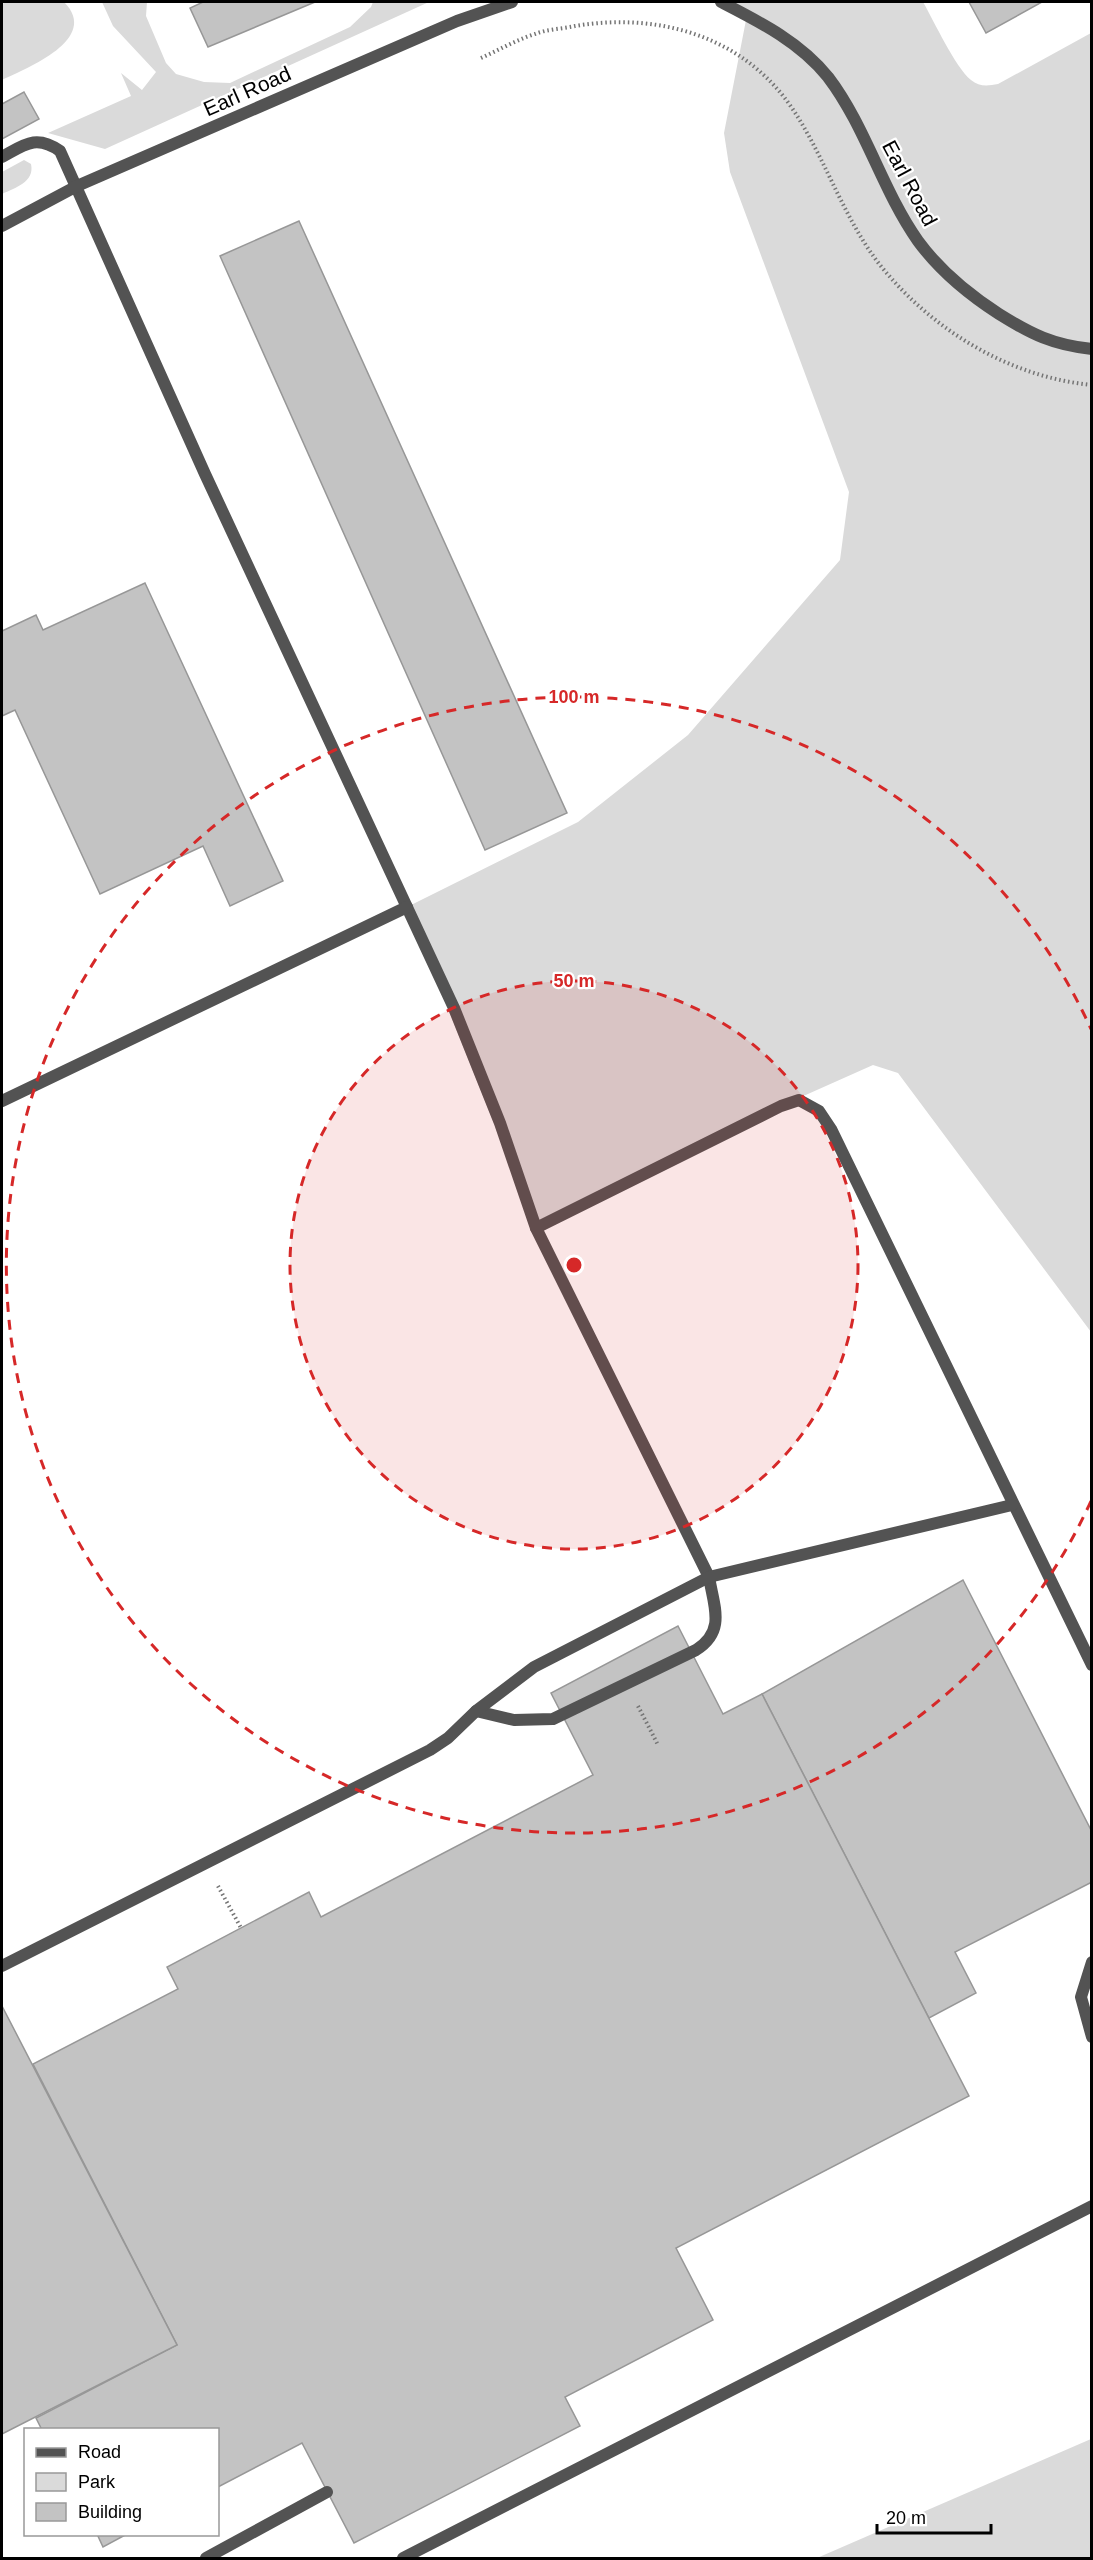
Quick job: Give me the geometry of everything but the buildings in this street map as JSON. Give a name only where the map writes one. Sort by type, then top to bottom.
[{"type":"street","name":"Earl Road","points":[[2,226],[77,186],[457,21],[512,2]]},
{"type":"street","name":"Earl Road","points":[[721,2],[777,32],[804,52],[827,77],[847,106],[918,240],[948,276],[970,294],[1029,334],[1073,347],[1092,349]]},
{"type":"street","points":[[2,157],[33,141],[51,145],[60,151],[210,485],[454,1008],[500,1123],[536,1228],[709,1577],[716,1621],[710,1640],[696,1650],[553,1719],[514,1720],[476,1711]]},
{"type":"street","points":[[2,1101],[407,907]]},
{"type":"street","points":[[536,1228],[782,1106],[799,1100],[812,1106],[831,1128],[1012,1505],[1092,1665]]},
{"type":"street","points":[[2,1966],[430,1750],[448,1738],[476,1711],[534,1667],[709,1577],[1012,1505]]},
{"type":"street","points":[[1092,1962],[1081,1997],[1092,2037]]},
{"type":"street","points":[[403,2559],[1092,2206]]},
{"type":"street","points":[[206,2559],[327,2492]]},
{"type":"path","points":[[481,58],[536,33],[627,21],[676,28],[724,46],[769,82],[794,111],[864,241],[880,265],[906,293],[941,324],[972,346],[1044,377],[1092,385]]},
{"type":"path","points":[[627,1684],[658,1745]]},
{"type":"path","points":[[206,1864],[241,1928]]},
{"type":"green space","points":[[6,2],[64,2],[73,15],[73,28],[67,40],[56,50],[42,60],[2,80],[2,4]]},
{"type":"green space","points":[[102,2],[147,2],[146,16],[166,63],[176,74],[204,82],[230,83],[350,27],[371,7],[373,2],[429,2],[105,149],[48,133],[131,96],[121,73],[142,90],[156,72],[113,26]]},
{"type":"green space","points":[[721,2],[923,2],[958,65],[971,80],[984,85],[998,84],[1091,33],[1091,1332],[898,1073],[873,1065],[781,1106],[536,1228],[407,907],[578,822],[688,735],[840,560],[849,492],[730,172],[724,133],[747,15]]},
{"type":"green space","points":[[24,160],[31,164],[27,180],[2,194],[2,172]]},
{"type":"green space","points":[[1091,2439],[1091,2558],[817,2558]]}]
